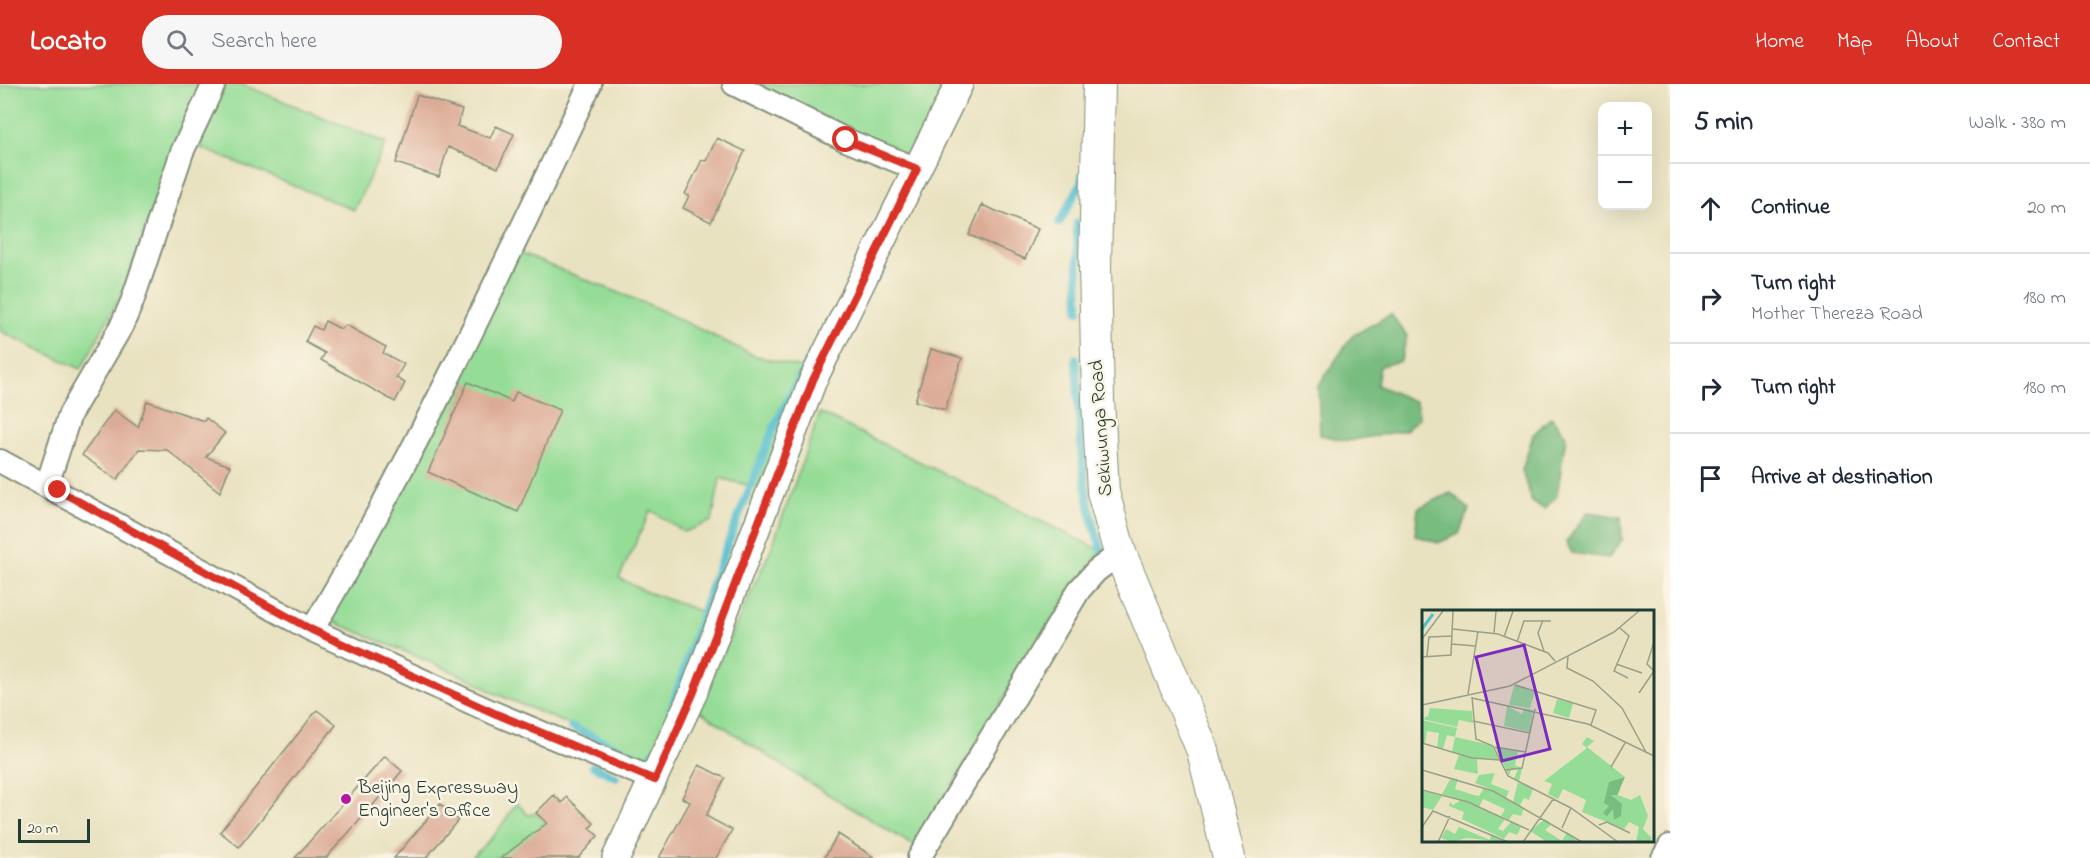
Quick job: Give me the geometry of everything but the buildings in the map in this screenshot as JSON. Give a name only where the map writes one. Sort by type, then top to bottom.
[{"type":"main road","name":"Sekiwunga Road","points":[[1099,84],[1095,266],[1103,492],[1120,553],[1203,751],[1229,858]]},
{"type":"street","points":[[47,485],[70,414],[121,327],[132,302],[182,152],[214,84]]},
{"type":"street","points":[[312,630],[399,475],[453,371],[590,84]]},
{"type":"street","points":[[734,84],[846,140],[917,169]]},
{"type":"street","points":[[616,858],[655,780],[693,694],[813,380],[959,84]]},
{"type":"street","points":[[0,461],[312,630],[494,713],[655,780]]},
{"type":"street","points":[[919,858],[1079,590],[1096,571],[1120,553]]},
{"type":"street","points":[[1663,858],[1670,846]]},
{"type":"path","points":[[369,809],[394,816]]},
{"type":"green space","points":[[11,84],[206,84],[150,215],[123,291],[81,369],[0,331],[0,86]]},
{"type":"green space","points":[[224,84],[241,84],[386,143],[354,210],[199,147]]},
{"type":"green space","points":[[755,84],[950,84],[907,173]]},
{"type":"green space","points":[[516,252],[652,306],[753,355],[808,370],[758,488],[720,478],[712,521],[684,532],[651,510],[619,578],[644,591],[711,615],[676,712],[648,758],[492,692],[475,681],[325,618]]},
{"type":"green space","points":[[1391,314],[1407,336],[1401,361],[1380,366],[1377,385],[1416,402],[1419,418],[1406,430],[1348,441],[1320,435],[1318,386],[1352,336]]},
{"type":"green space","points":[[820,413],[1102,551],[1040,636],[916,847],[806,781],[697,709],[771,549]]},
{"type":"green space","points":[[1551,417],[1566,436],[1557,496],[1544,509],[1531,501],[1522,470],[1533,435]]},
{"type":"green space","points":[[1451,493],[1469,509],[1459,534],[1438,543],[1415,535],[1418,508]]},
{"type":"green space","points":[[1588,512],[1621,517],[1622,540],[1609,558],[1572,553],[1566,542]]},
{"type":"green space","points":[[517,803],[528,815],[536,813],[574,848],[579,858],[471,858],[496,833]]},
{"type":"waterway","points":[[1059,223],[1081,184],[1082,176]]},
{"type":"waterway","points":[[1077,223],[1079,310]]},
{"type":"waterway","points":[[1076,358],[1085,480],[1094,528],[1102,551]]},
{"type":"waterway","points":[[671,710],[713,581],[774,427],[808,361]]},
{"type":"waterway","points":[[571,727],[646,760],[655,752]]},
{"type":"waterway","points":[[593,766],[616,777]]},
{"type":"place","name":"Beijing Expressway Engineer's Office","points":[[346,799]]},
{"type":"route","points":[[58,490],[312,630],[494,713],[655,780],[693,694],[813,380],[917,169],[846,140]]}]
